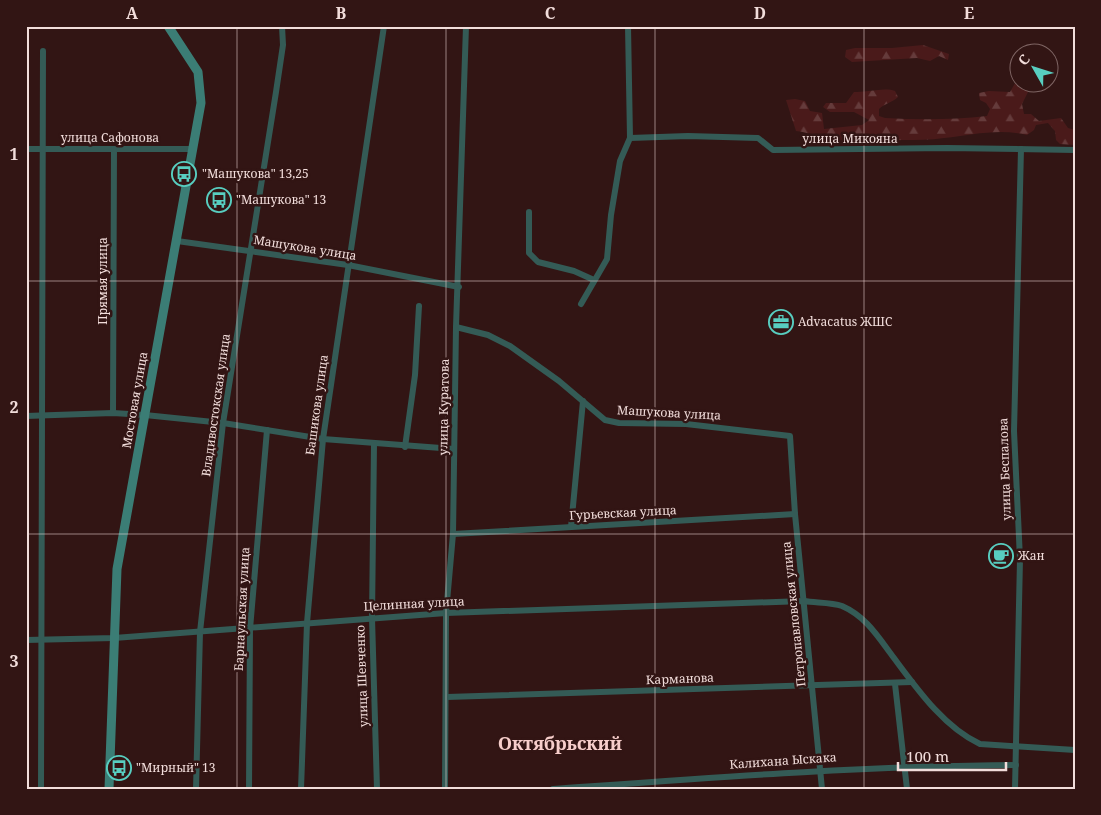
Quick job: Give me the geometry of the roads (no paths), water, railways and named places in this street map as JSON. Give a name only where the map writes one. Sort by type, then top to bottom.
[{"type":"street","name":"Мостовая улица","points":[[109,789],[117,570],[201,103],[198,72],[168,26]]},
{"type":"street","name":"Владивостокская улица","points":[[196,789],[200,632],[223,423],[252,250],[283,45],[282,26]]},
{"type":"street","name":"Башикова улица","points":[[301,789],[307,623],[322,439],[384,26]]},
{"type":"street","name":"улица Куратова","points":[[445,789],[446,613],[453,534],[456,327],[459,287],[466,26]]},
{"type":"street","points":[[581,304],[607,259],[611,215],[620,161],[630,138],[628,26]]},
{"type":"street","points":[[41,789],[44,415],[43,51]]},
{"type":"street","name":"улица Микояна","points":[[630,138],[688,136],[758,138],[773,150],[1075,150]]},
{"type":"street","name":"улица Сафонова","points":[[26,149],[194,149]]},
{"type":"street","name":"улица Беспалова","points":[[1015,789],[1020,559],[1014,431],[1021,149]]},
{"type":"street","name":"Прямая улица","points":[[113,413],[114,150]]},
{"type":"street","points":[[529,212],[529,253],[538,262],[574,271],[594,280]]},
{"type":"street","name":"Машукова улица","points":[[177,241],[252,250],[459,287]]},
{"type":"street","points":[[405,447],[416,375],[419,306]]},
{"type":"street","name":"Машукова улица","points":[[456,327],[488,335],[510,346],[605,420],[619,423],[686,424],[790,436]]},
{"type":"street","points":[[571,527],[583,401]]},
{"type":"street","points":[[26,416],[113,413],[146,415],[223,423],[322,439],[405,447],[454,449]]},
{"type":"street","name":"Барнаульская улица","points":[[248,789],[250,629],[267,430]]},
{"type":"street","name":"Петропавловская улица","points":[[790,436],[795,514],[822,789]]},
{"type":"street","name":"улица Шевченко","points":[[374,444],[372,618],[377,789]]},
{"type":"street","name":"Гурьевская улица","points":[[453,534],[795,514]]},
{"type":"street","name":"Целинная улица","points":[[26,640],[114,638],[446,613],[804,601],[840,606],[867,622],[912,682],[952,725],[967,738],[980,744],[1075,750]]},
{"type":"street","name":"Карманова","points":[[447,697],[912,682]]},
{"type":"street","points":[[894,684],[907,789]]},
{"type":"street","name":"Калихана Ыскака","points":[[553,789],[820,770],[904,766],[1016,765]]},
{"type":"place","name":"\"Машукова\" 13,25","points":[[184,174]]},
{"type":"place","name":"\"Машукова\" 13","points":[[219,200]]},
{"type":"place","name":"Advacatus ЖШС","points":[[781,322]]},
{"type":"place","name":"Жан","points":[[1001,556]]},
{"type":"place","name":"\"Мирный\" 13","points":[[119,768]]},
{"type":"district","name":"Октябрьский","points":[[560,744]]}]
